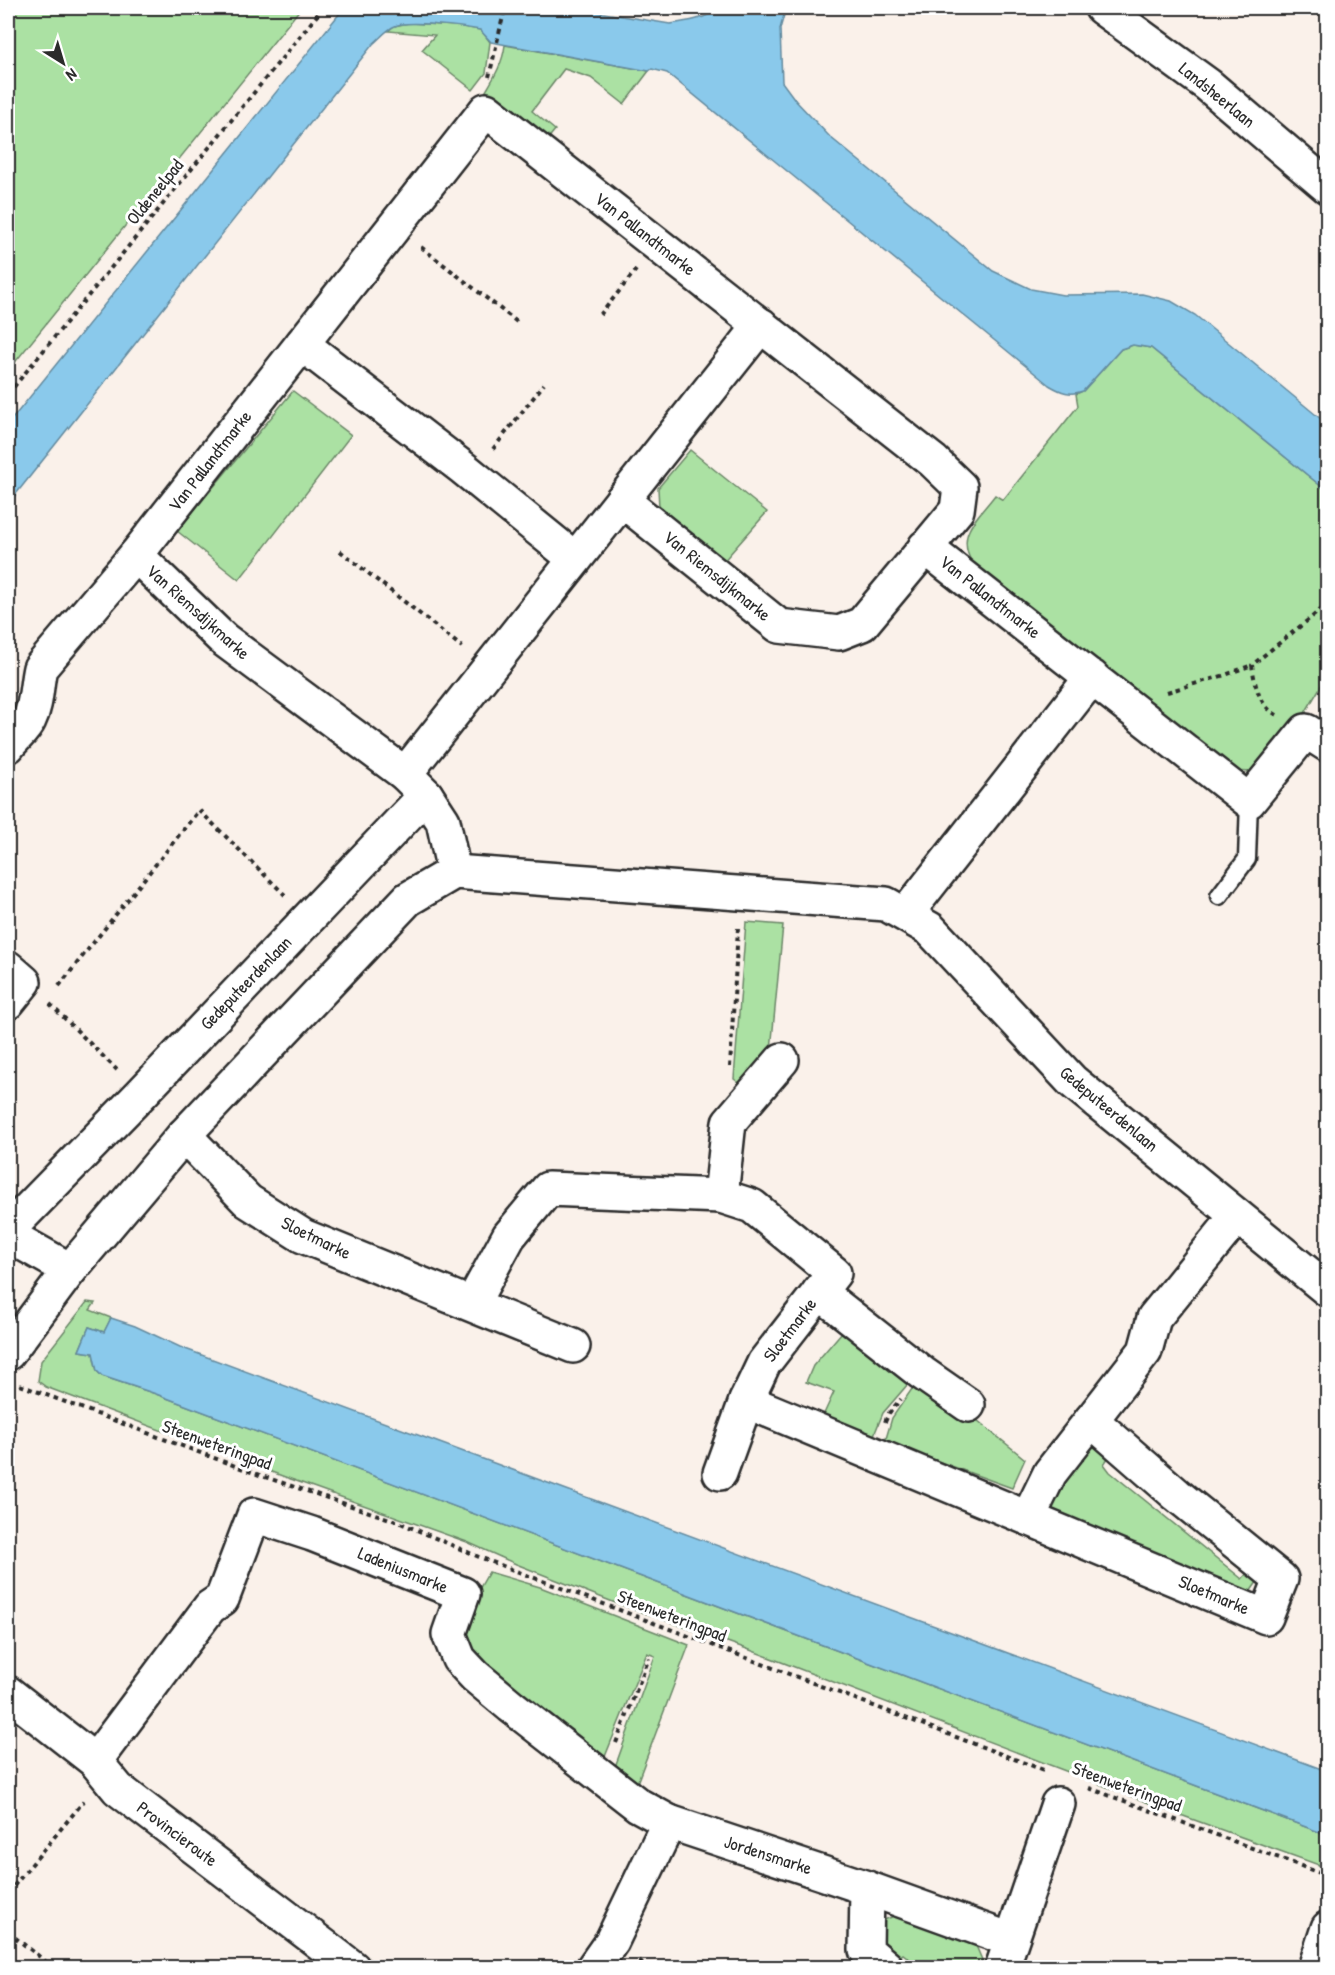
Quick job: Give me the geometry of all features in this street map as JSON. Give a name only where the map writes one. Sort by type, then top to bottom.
[{"type":"street","name":"Landsheerlaan","points":[[1102,8],[1208,85],[1328,187]]},
{"type":"street","name":"Van Pallandtmarke","points":[[8,746],[28,722],[36,699],[35,687],[40,668],[136,555],[486,110],[933,461],[960,487],[957,510],[925,547],[1249,801]]},
{"type":"street","points":[[8,1353],[70,1270],[184,1135],[408,899],[454,872],[443,821],[415,785],[489,668],[761,326]]},
{"type":"street","points":[[302,344],[473,476],[575,559]]},
{"type":"street","name":"Van Riemsdijkmarke","points":[[622,500],[779,626],[839,633],[862,624],[925,547]]},
{"type":"street","name":"Van Riemsdijkmarke","points":[[136,555],[223,639],[415,785]]},
{"type":"street","points":[[906,914],[1092,678]]},
{"type":"street","points":[[1249,801],[1317,738]]},
{"type":"street","name":"Gedeputeerdenlaan","points":[[8,1230],[309,917],[415,785]]},
{"type":"street","name":"Gedeputeerdenlaan","points":[[454,872],[886,904],[930,929],[1072,1081],[1237,1216],[1325,1282]]},
{"type":"street","points":[[721,1196],[729,1122],[782,1060]]},
{"type":"street","name":"Sloetmarke","points":[[184,1135],[248,1201],[303,1236],[573,1346]]},
{"type":"street","name":"Sloetmarke","points":[[472,1304],[508,1236],[548,1189],[721,1196],[752,1206],[834,1273],[764,1363],[720,1473]]},
{"type":"street","points":[[1028,1518],[1050,1473],[1145,1351],[1154,1318],[1237,1216]]},
{"type":"street","points":[[8,1235],[70,1270]]},
{"type":"street","name":"Sloetmarke","points":[[819,1292],[922,1373],[968,1405]]},
{"type":"street","name":"Sloetmarke","points":[[747,1401],[1266,1617],[1281,1579],[1177,1495],[1091,1420]]},
{"type":"street","name":"Ladeniusmarke","points":[[101,1768],[210,1607],[222,1599],[254,1515],[312,1534],[463,1594],[449,1634],[459,1659],[511,1706],[638,1805],[669,1822]]},
{"type":"street","name":"Provincieroute","points":[[8,1693],[101,1768],[118,1789],[353,1968]]},
{"type":"street","name":"Jordensmarke","points":[[669,1822],[867,1888],[1007,1954],[1064,1788]]},
{"type":"street","points":[[593,1968],[612,1941],[669,1822]]},
{"type":"street","points":[[867,1888],[866,1950],[887,1968]]},
{"type":"street","points":[[1315,1968],[1328,1928]]},
{"type":"lane","points":[[1219,896],[1247,859],[1249,801]]},
{"type":"path","name":"Oldeneelpad","points":[[8,394],[323,8]]},
{"type":"path","points":[[495,54],[504,8]]},
{"type":"path","points":[[395,226],[517,322]]},
{"type":"path","points":[[600,315],[658,244]]},
{"type":"path","points":[[473,476],[544,384]]},
{"type":"path","points":[[340,551],[489,668]]},
{"type":"path","points":[[1127,705],[1252,665],[1328,604]]},
{"type":"path","points":[[1252,665],[1256,688],[1269,711],[1317,738]]},
{"type":"path","points":[[141,1094],[22,988],[199,810],[309,917]]},
{"type":"path","points":[[730,1068],[742,893]]},
{"type":"path","points":[[872,1453],[889,1413],[922,1373]]},
{"type":"path","name":"Steenweteringpad","points":[[18,1385],[262,1476],[396,1521],[479,1557],[1025,1762],[1064,1788],[1157,1812],[1328,1876]]},
{"type":"path","points":[[602,1777],[649,1658]]},
{"type":"path","points":[[8,1893],[101,1768]]},
{"type":"path","points":[[8,1932],[54,1968]]},
{"type":"green space","points":[[8,8],[301,8],[8,371]]},
{"type":"green space","points":[[409,23],[481,30],[490,42],[486,73],[473,90],[422,50],[435,35],[388,31],[394,26]]},
{"type":"green space","points":[[505,45],[649,71],[624,104],[591,78],[564,69],[532,111],[555,130],[547,140],[486,91],[500,63]]},
{"type":"green space","points":[[1133,345],[1151,348],[1327,491],[1327,676],[1305,713],[1261,768],[1251,772],[1232,771],[974,566],[968,555],[967,537],[981,512],[995,495],[1003,500],[1078,406],[1076,394],[1083,391],[1121,349]]},
{"type":"green space","points":[[293,391],[351,435],[239,580],[177,531]]},
{"type":"green space","points":[[690,450],[767,512],[722,563],[661,512],[659,507],[658,488]]},
{"type":"green space","points":[[746,922],[783,925],[771,1050],[742,1085],[734,1079]]},
{"type":"green space","points":[[8,1262],[15,1292],[8,1301]]},
{"type":"green space","points":[[87,1302],[95,1303],[90,1310],[111,1318],[104,1332],[89,1327],[79,1351],[93,1353],[97,1371],[102,1376],[156,1394],[1327,1835],[1327,1868],[1175,1813],[750,1650],[613,1602],[467,1542],[285,1477],[46,1387],[38,1381],[41,1361]]},
{"type":"green space","points":[[842,1332],[908,1384],[883,1413],[874,1435],[823,1416],[834,1392],[806,1382],[813,1366]]},
{"type":"green space","points":[[914,1386],[943,1410],[962,1408],[1025,1459],[1012,1488],[885,1442],[892,1418]]},
{"type":"green space","points":[[1093,1446],[1099,1448],[1108,1458],[1104,1464],[1110,1472],[1242,1579],[1252,1568],[1260,1578],[1250,1592],[1240,1595],[1059,1523],[1050,1505],[1078,1453]]},
{"type":"green space","points":[[489,1572],[540,1587],[689,1645],[637,1783],[615,1767],[655,1656],[647,1653],[604,1759],[467,1654],[464,1624],[474,1598]]},
{"type":"green space","points":[[902,1913],[926,1922],[924,1927],[953,1937],[954,1932],[974,1941],[985,1967],[920,1967],[903,1954],[898,1958],[883,1945],[884,1920]]},
{"type":"water","points":[[344,8],[574,8],[670,24],[702,17],[718,8],[786,8],[780,29],[782,82],[796,101],[830,137],[993,271],[1031,289],[1063,295],[1142,294],[1171,301],[1195,315],[1327,424],[1327,491],[1151,348],[1133,345],[1121,349],[1083,391],[1066,392],[1049,385],[667,73],[491,42],[480,30],[402,24],[392,27],[373,44],[8,504],[8,424]]},
{"type":"water","points":[[111,1318],[135,1326],[180,1347],[1327,1771],[1327,1835],[156,1394],[102,1376],[97,1371],[93,1353],[79,1351],[89,1327],[104,1332]]}]
